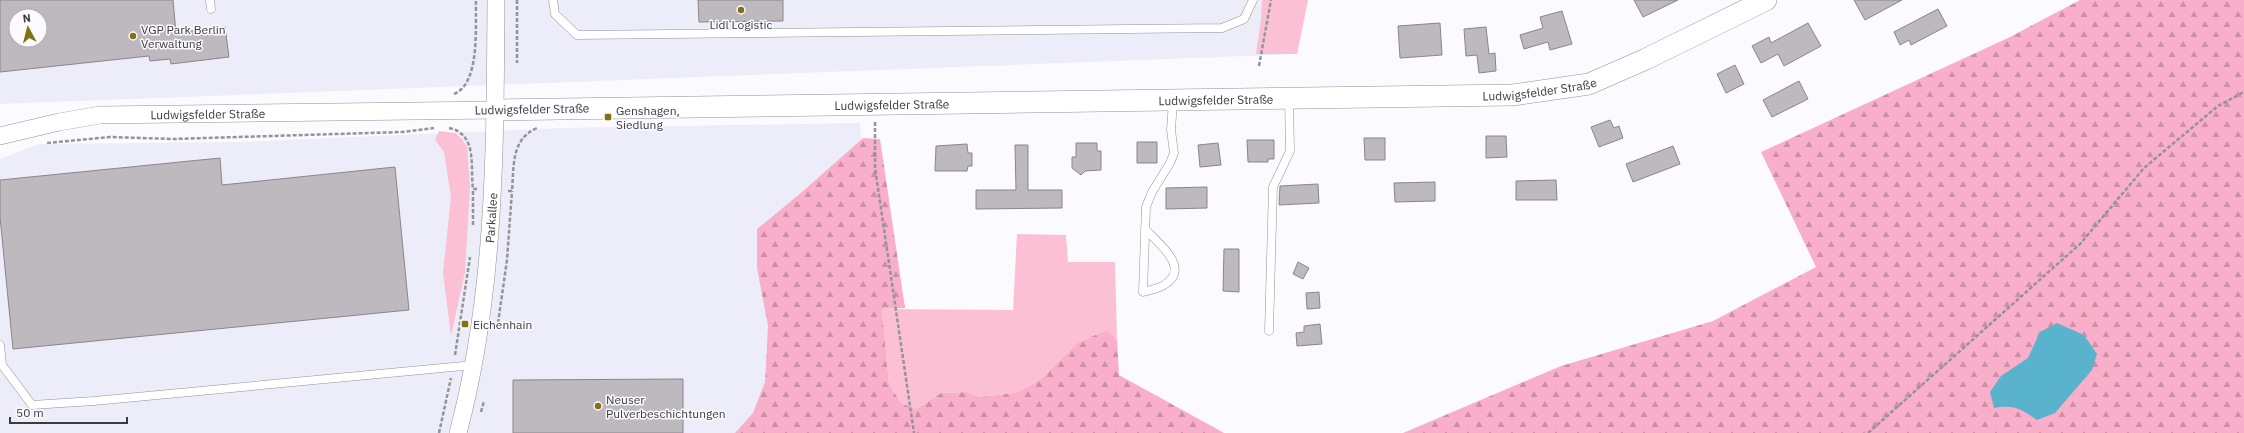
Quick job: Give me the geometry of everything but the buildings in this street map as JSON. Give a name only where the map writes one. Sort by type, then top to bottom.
[{"type":"street","name":"Parkallee","points":[[458,433],[474,365],[488,264],[496,110],[496,0]]},
{"type":"street","name":"Ludwigsfelder Straße","points":[[0,136],[59,122],[100,115],[1513,95],[1589,84],[1646,59],[1766,0]]},
{"type":"lane","points":[[210,0],[211,9]]},
{"type":"lane","points":[[553,0],[555,14],[577,35],[1222,28],[1244,19],[1253,0]]},
{"type":"lane","points":[[1269,331],[1273,186],[1290,152],[1289,98]]},
{"type":"lane","points":[[1145,229],[1174,259],[1176,268],[1173,275],[1164,285],[1143,292],[1144,276],[1145,229],[1146,207],[1174,153],[1171,130],[1173,100]]},
{"type":"lane","points":[[0,345],[2,365],[32,405],[94,401],[474,365]]},
{"type":"path","points":[[451,94],[466,85],[473,67],[476,0]]},
{"type":"path","points":[[517,0],[517,63]]},
{"type":"path","points":[[1259,66],[1271,0]]},
{"type":"path","points":[[473,67],[480,66]]},
{"type":"path","points":[[1868,433],[2080,244],[2144,168],[2218,106],[2244,92]]},
{"type":"path","points":[[874,105],[875,168],[914,433]]},
{"type":"path","points":[[46,143],[110,137],[173,139],[402,132],[441,127]]},
{"type":"path","points":[[504,190],[512,191],[517,147],[522,138],[529,131],[539,127]]},
{"type":"path","points":[[446,128],[459,132],[468,142],[472,157],[473,232]]},
{"type":"path","points":[[473,189],[480,190]]},
{"type":"path","points":[[439,433],[454,367],[470,256]]},
{"type":"shaded area","points":[[0,0],[1308,0],[1297,54],[0,104]]},
{"type":"shaded area","points":[[1262,0],[1308,0],[1297,54],[1256,54]]},
{"type":"shaded area","points":[[860,123],[864,172],[784,342],[760,433],[0,433],[0,159],[39,144],[236,142],[563,128]]},
{"type":"shaded area","points":[[439,131],[455,133],[462,139],[467,147],[470,186],[465,272],[451,336],[443,273],[451,197],[444,152],[435,140]]},
{"type":"shaded area","points":[[1017,234],[1066,235],[1068,262],[1115,262],[1117,340],[1107,330],[1077,343],[1040,380],[1015,393],[980,397],[966,392],[941,393],[916,409],[901,403],[889,384],[882,309],[1013,310]]},
{"type":"green space","points":[[2080,0],[2244,0],[2244,433],[1403,433],[1561,366],[1713,321],[1816,267],[1761,152],[2010,37]]},
{"type":"green space","points":[[863,138],[880,139],[905,308],[882,309],[889,384],[901,403],[916,409],[941,393],[966,392],[980,397],[1015,393],[1040,380],[1077,343],[1107,330],[1117,340],[1119,375],[1224,433],[735,433],[753,413],[765,382],[768,326],[757,268],[757,229],[802,192]]},
{"type":"water","points":[[2057,323],[2084,335],[2097,354],[2092,370],[2055,413],[2037,420],[2017,408],[1994,408],[1990,392],[2001,376],[2028,358],[2040,332]]},
{"type":"place","name":"Lidl Logistic","points":[[741,10]]},
{"type":"place","name":"VGP Park Berlin Verwaltung","points":[[133,36]]},
{"type":"place","name":"Genshagen, Siedlung","points":[[608,117]]},
{"type":"place","name":"Eichenhain","points":[[465,324]]},
{"type":"place","name":"Neuser Pulverbeschichtungen","points":[[598,406]]}]
